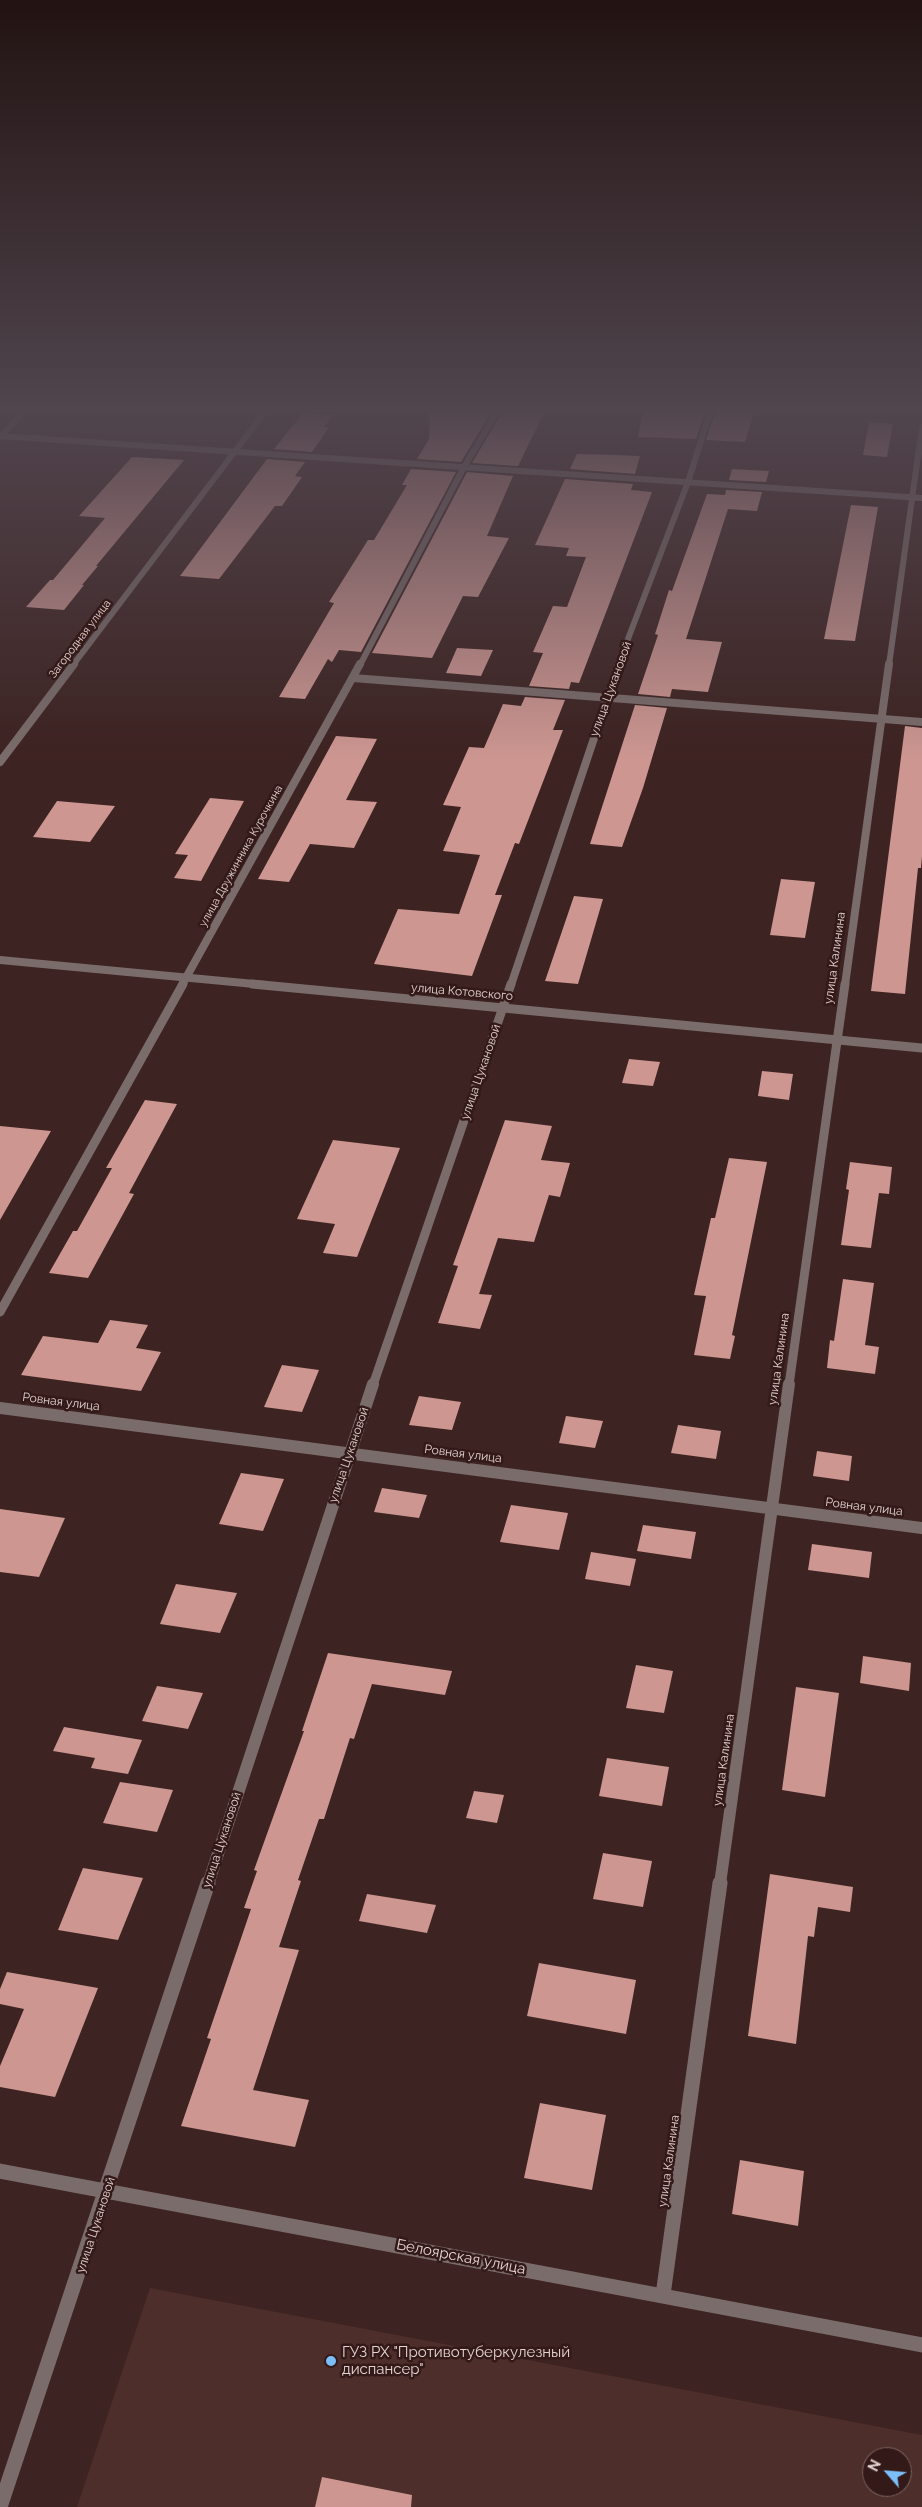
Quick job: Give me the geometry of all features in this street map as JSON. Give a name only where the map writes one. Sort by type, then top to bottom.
[{"type":"street","name":"Загородная улица","points":[[0,762],[179,526]]},
{"type":"street","name":"улица Дружинника Курочкина","points":[[0,1312],[353,678],[433,526]]},
{"type":"street","name":"улица Цукановой","points":[[0,2507],[108,2192],[349,1453],[503,1008],[606,697],[671,526]]},
{"type":"street","name":"улица Калинина","points":[[663,2295],[881,718],[912,526]]},
{"type":"street","points":[[353,678],[922,722]]},
{"type":"street","name":"улица Котовского","points":[[0,960],[922,1048]]},
{"type":"street","name":"Ровная улица","points":[[0,1408],[922,1528]]},
{"type":"street","name":"Белоярская улица","points":[[0,2171],[922,2345]]},
{"type":"shaded area","name":"ГУЗ РХ \"Противотуберкулезный диспансер\"","points":[[150,2288],[922,2435],[922,2507],[77,2507]]},
{"type":"building","points":[[98,526],[129,526],[96,566],[98,566],[64,610],[26,607],[50,580],[53,580]]},
{"type":"building","points":[[217,526],[260,526],[219,579],[180,576]]},
{"type":"building","points":[[382,526],[428,526],[361,652],[339,650],[332,662],[328,659],[305,699],[279,697],[334,603],[329,602],[368,540],[374,540]]},
{"type":"building","points":[[439,526],[491,526],[487,536],[509,538],[478,597],[463,596],[432,658],[372,653]]},
{"type":"building","points":[[544,526],[639,526],[579,683],[571,682],[569,689],[529,686],[543,653],[533,652],[553,606],[567,607],[586,557],[566,556],[569,548],[535,545]]},
{"type":"building","points":[[695,526],[723,526],[686,639],[722,642],[708,692],[672,689],[670,697],[638,694],[658,635],[655,634],[669,590],[672,591]]},
{"type":"building","points":[[847,526],[875,526],[855,641],[824,639]]},
{"type":"building","points":[[457,648],[493,650],[481,676],[446,673]]},
{"type":"building","points":[[525,697],[565,700],[553,730],[563,730],[519,844],[515,843],[495,895],[502,895],[472,976],[374,964],[398,909],[459,914],[480,855],[443,851],[461,807],[443,805],[469,747],[484,748],[503,704],[521,706]]},
{"type":"building","points":[[635,705],[667,708],[643,788],[622,847],[590,844]]},
{"type":"building","points":[[905,726],[922,728],[922,856],[921,868],[918,868],[905,994],[871,991]]},
{"type":"building","points":[[336,736],[377,739],[346,800],[377,802],[354,848],[310,844],[289,882],[258,879]]},
{"type":"building","points":[[210,798],[244,801],[201,881],[174,878],[188,855],[175,854]]},
{"type":"building","points":[[57,801],[115,806],[90,842],[33,837]]},
{"type":"building","points":[[781,879],[815,882],[805,938],[770,935]]},
{"type":"building","points":[[574,896],[603,899],[578,984],[545,981]]},
{"type":"building","points":[[629,1059],[660,1062],[653,1086],[622,1083]]},
{"type":"building","points":[[762,1071],[793,1074],[789,1100],[758,1096]]},
{"type":"building","points":[[145,1100],[177,1104],[129,1193],[134,1194],[88,1278],[49,1273],[73,1231],[77,1231],[112,1168],[106,1168]]},
{"type":"building","points":[[505,1120],[552,1126],[541,1160],[570,1163],[560,1197],[549,1195],[534,1242],[498,1238],[479,1294],[492,1295],[480,1329],[438,1323],[458,1266],[453,1265]]},
{"type":"building","points":[[0,1126],[51,1131],[0,1220]]},
{"type":"building","points":[[333,1140],[400,1148],[357,1257],[323,1253],[335,1224],[297,1219]]},
{"type":"building","points":[[729,1158],[767,1162],[732,1335],[735,1336],[730,1359],[694,1355],[706,1296],[694,1295],[711,1218],[715,1218]]},
{"type":"building","points":[[850,1162],[892,1167],[889,1194],[879,1193],[871,1248],[841,1245],[849,1190],[846,1189]]},
{"type":"building","points":[[843,1279],[874,1283],[865,1345],[879,1347],[875,1374],[827,1368],[830,1340],[834,1341]]},
{"type":"building","points":[[110,1320],[148,1325],[136,1348],[161,1352],[141,1391],[21,1375],[43,1336],[98,1343]]},
{"type":"building","points":[[282,1365],[319,1370],[302,1412],[264,1407]]},
{"type":"building","points":[[419,1396],[461,1402],[452,1430],[409,1425]]},
{"type":"building","points":[[566,1416],[603,1421],[595,1448],[559,1443]]},
{"type":"building","points":[[678,1425],[721,1431],[716,1459],[671,1453]]},
{"type":"building","points":[[817,1451],[852,1456],[849,1481],[813,1476]]},
{"type":"building","points":[[241,1473],[284,1479],[263,1531],[219,1524]]},
{"type":"building","points":[[382,1488],[427,1495],[419,1518],[374,1512]]},
{"type":"building","points":[[511,1505],[568,1513],[559,1550],[500,1542]]},
{"type":"building","points":[[0,1509],[65,1518],[39,1577],[0,1572]]},
{"type":"building","points":[[643,1525],[696,1532],[691,1559],[637,1551]]},
{"type":"building","points":[[812,1544],[872,1552],[869,1578],[808,1570]]},
{"type":"building","points":[[591,1552],[636,1559],[630,1586],[585,1579]]},
{"type":"building","points":[[176,1584],[237,1593],[220,1633],[160,1624]]},
{"type":"building","points":[[328,1653],[452,1671],[445,1695],[372,1684],[354,1739],[350,1738],[324,1819],[319,1819],[298,1880],[301,1881],[279,1947],[299,1950],[253,2090],[309,2100],[295,2147],[181,2126],[211,2039],[207,2038],[251,1909],[244,1908],[257,1871],[254,1870],[304,1731],[302,1731]]},
{"type":"building","points":[[863,1656],[911,1663],[909,1691],[860,1683]]},
{"type":"building","points":[[636,1665],[673,1671],[664,1713],[626,1708]]},
{"type":"building","points":[[157,1686],[203,1693],[188,1729],[142,1721]]},
{"type":"building","points":[[796,1687],[839,1693],[825,1797],[782,1790]]},
{"type":"building","points":[[64,1727],[142,1740],[128,1774],[91,1768],[95,1758],[53,1751]]},
{"type":"building","points":[[607,1758],[669,1767],[662,1806],[599,1796]]},
{"type":"building","points":[[120,1782],[173,1790],[157,1832],[103,1823]]},
{"type":"building","points":[[474,1791],[504,1795],[497,1823],[466,1818]]},
{"type":"building","points":[[603,1853],[652,1861],[643,1907],[593,1899]]},
{"type":"building","points":[[83,1868],[143,1878],[118,1940],[58,1930]]},
{"type":"building","points":[[770,1874],[853,1887],[850,1912],[818,1907],[814,1937],[808,1936],[796,2044],[748,2036]]},
{"type":"building","points":[[367,1894],[436,1905],[427,1933],[359,1921]]},
{"type":"building","points":[[539,1963],[636,1980],[626,2034],[527,2016]]},
{"type":"building","points":[[7,1972],[98,1988],[55,2097],[0,2087],[0,2066],[24,2009],[0,2004],[0,1989]]},
{"type":"building","points":[[540,2103],[606,2115],[592,2190],[524,2178]]},
{"type":"building","points":[[740,2160],[804,2171],[798,2226],[732,2214]]},
{"type":"building","points":[[322,2477],[412,2495],[411,2507],[315,2507]]},
{"type":"place","name":"ГУЗ РХ \"Противотуберкулезный диспансер\"","points":[[331,2361]]}]
